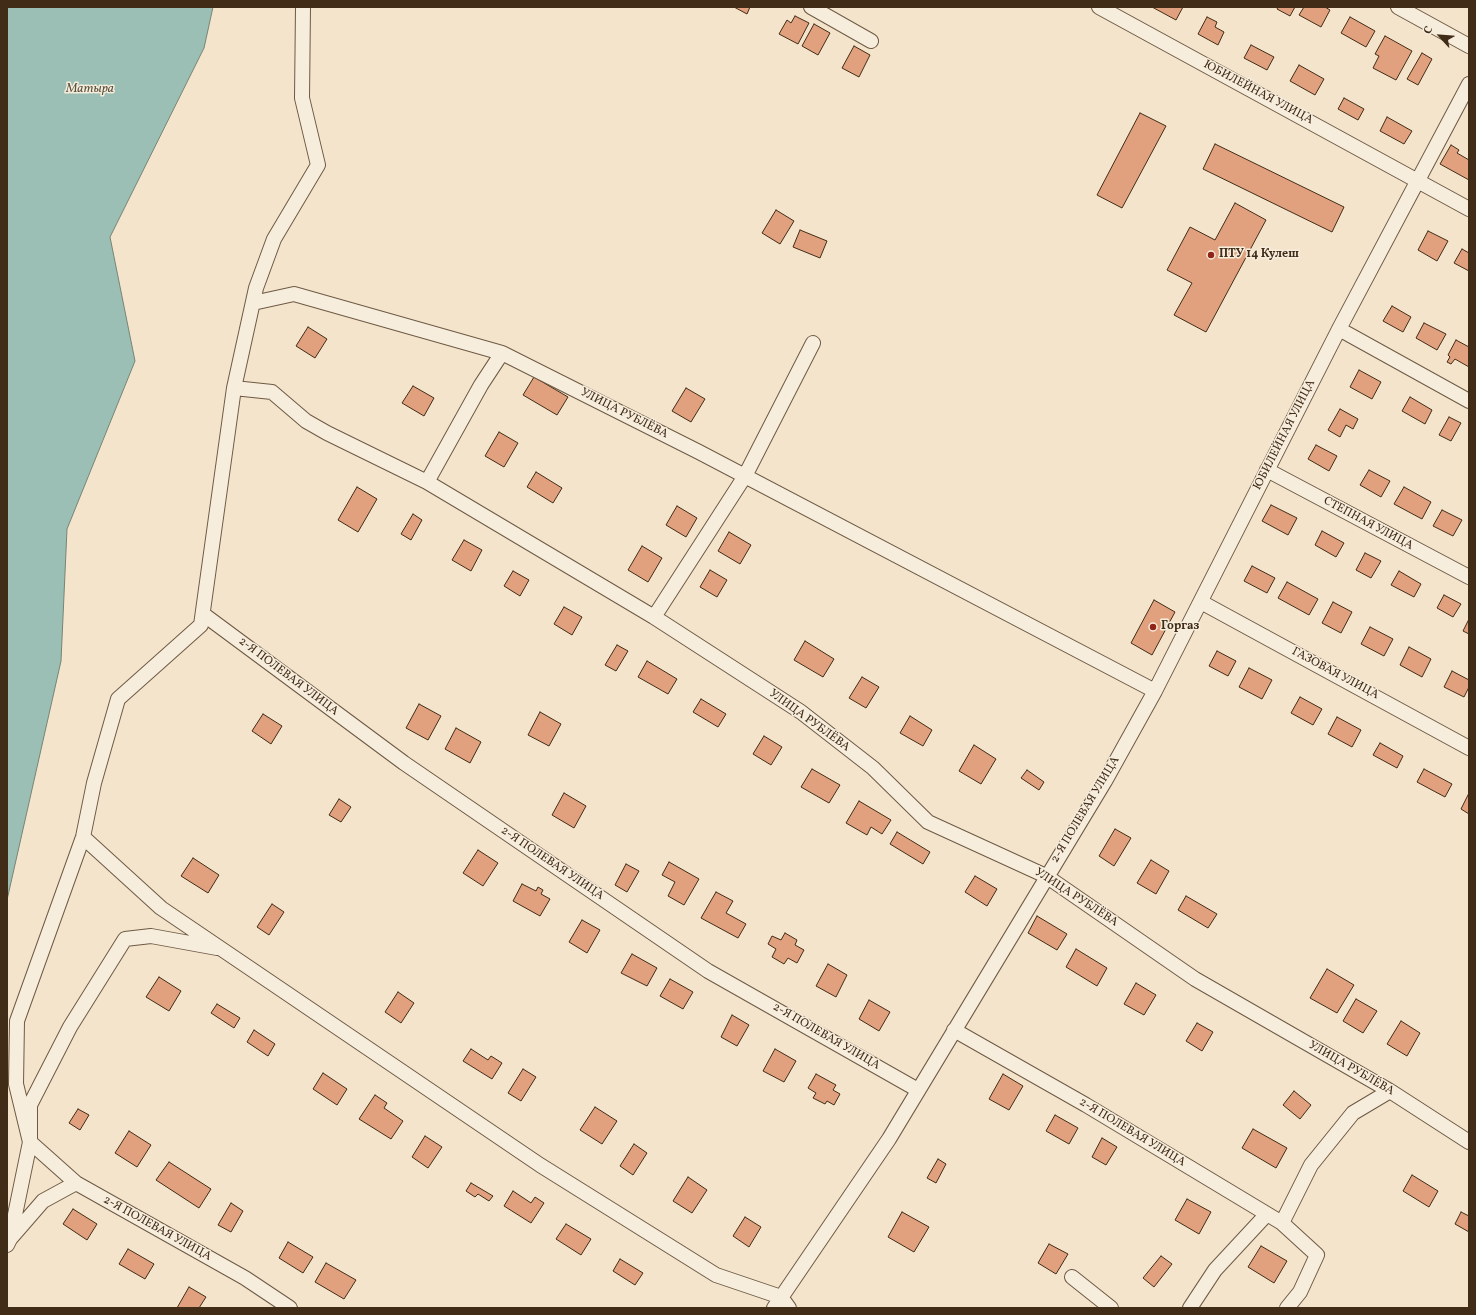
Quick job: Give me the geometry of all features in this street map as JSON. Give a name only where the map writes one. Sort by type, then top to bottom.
[{"type":"street","points":[[30,1142],[16,1084],[17,1021],[83,837],[94,783],[118,699],[201,625],[234,388],[256,288],[274,239],[318,165],[302,98],[303,7]]},
{"type":"street","points":[[811,7],[871,41]]},
{"type":"street","name":"ЮБИЛЕЙНАЯ УЛИЦА","points":[[1099,7],[1469,209]]},
{"type":"street","points":[[1398,7],[1469,46]]},
{"type":"street","points":[[1418,180],[1469,84]]},
{"type":"street","name":"ЮБИЛЕЙНАЯ УЛИЦА","points":[[1155,691],[1339,329],[1418,180]]},
{"type":"street","name":"УЛИЦА РУБЛЁВА","points":[[253,303],[294,294],[502,354],[745,476],[1155,691]]},
{"type":"street","points":[[1339,329],[1469,400]]},
{"type":"street","points":[[654,617],[745,476],[813,343]]},
{"type":"street","points":[[427,482],[481,385],[502,354]]},
{"type":"street","name":"УЛИЦА РУБЛЁВА","points":[[234,388],[272,392],[306,421],[327,433],[427,482],[654,617],[801,712],[873,768],[928,822],[1046,876],[1196,979],[1390,1091],[1469,1142]]},
{"type":"street","name":"СТЕПНАЯ УЛИЦА","points":[[1267,470],[1469,577]]},
{"type":"street","name":"ГАЗОВАЯ УЛИЦА","points":[[1201,602],[1469,748]]},
{"type":"street","name":"2-Я ПОЛЕВАЯ УЛИЦА","points":[[202,614],[404,763],[708,971],[918,1090]]},
{"type":"street","name":"2-Я ПОЛЕВАЯ УЛИЦА","points":[[83,837],[161,908],[540,1165],[716,1274],[781,1304],[918,1090],[1046,876],[1105,781],[1155,691]]},
{"type":"street","points":[[8,1242],[30,1142],[30,1105],[70,1027],[125,939],[152,936],[221,949]]},
{"type":"street","name":"2-Я ПОЛЕВАЯ УЛИЦА","points":[[954,1030],[1086,1105],[1282,1223],[1316,1255],[1300,1292],[1287,1308]]},
{"type":"street","points":[[1282,1223],[1311,1165],[1353,1113],[1390,1091]]},
{"type":"street","name":"2-Я ПОЛЕВАЯ УЛИЦА","points":[[30,1142],[76,1183],[245,1278],[290,1308]]},
{"type":"street","points":[[8,1242],[43,1201],[76,1183]]},
{"type":"street","points":[[1190,1308],[1214,1270],[1267,1214]]},
{"type":"street","points":[[1072,1277],[1111,1308]]},
{"type":"water","name":"Матыра","points":[[7,7],[213,7],[204,48],[110,237],[135,361],[67,529],[61,661],[7,900]]},
{"type":"building","points":[[734,7],[750,7],[747,14]]},
{"type":"building","points":[[1152,7],[1183,7],[1176,20]]},
{"type":"building","points":[[1278,7],[1295,7],[1290,16],[1277,9]]},
{"type":"building","points":[[1304,7],[1325,7],[1330,10],[1321,27],[1299,15]]},
{"type":"building","points":[[795,16],[809,23],[798,44],[779,34],[787,20],[791,23]]},
{"type":"building","points":[[1207,17],[1217,22],[1215,27],[1224,32],[1218,45],[1198,34]]},
{"type":"building","points":[[1350,17],[1375,31],[1366,47],[1341,33]]},
{"type":"building","points":[[814,24],[830,33],[818,55],[802,46]]},
{"type":"building","points":[[1385,36],[1412,51],[1396,80],[1373,68],[1379,56],[1375,54]]},
{"type":"building","points":[[1251,45],[1274,57],[1267,70],[1244,58]]},
{"type":"building","points":[[854,46],[870,55],[859,77],[842,68]]},
{"type":"building","points":[[1422,53],[1432,59],[1418,85],[1407,79]]},
{"type":"building","points":[[1299,65],[1324,79],[1315,95],[1290,81]]},
{"type":"building","points":[[1344,98],[1364,109],[1358,120],[1338,109]]},
{"type":"building","points":[[1140,113],[1166,126],[1122,208],[1097,195]]},
{"type":"building","points":[[1387,117],[1412,131],[1404,144],[1380,131]]},
{"type":"building","points":[[1215,144],[1344,207],[1332,232],[1203,169]]},
{"type":"building","points":[[1451,145],[1459,150],[1457,153],[1469,160],[1469,180],[1440,164]]},
{"type":"building","name":"ПТУ 14 Кулеш","points":[[1235,203],[1266,220],[1206,332],[1174,315],[1192,283],[1167,270],[1190,227],[1215,240]]},
{"type":"building","points":[[776,210],[794,221],[780,244],[762,233]]},
{"type":"building","points":[[800,230],[827,241],[820,258],[793,247]]},
{"type":"building","points":[[1428,231],[1448,241],[1437,261],[1418,250]]},
{"type":"building","points":[[1462,249],[1469,253],[1469,271],[1454,263]]},
{"type":"building","points":[[1392,306],[1411,317],[1403,332],[1383,321]]},
{"type":"building","points":[[1424,323],[1446,334],[1437,350],[1416,338]]},
{"type":"building","points":[[308,327],[327,339],[315,358],[296,346]]},
{"type":"building","points":[[1456,340],[1469,347],[1469,367],[1455,359],[1451,364],[1447,362],[1450,357],[1448,355]]},
{"type":"building","points":[[1359,370],[1381,382],[1372,399],[1350,387]]},
{"type":"building","points":[[534,377],[568,397],[557,415],[523,395]]},
{"type":"building","points":[[413,386],[434,398],[424,416],[402,403]]},
{"type":"building","points":[[686,388],[705,399],[691,422],[672,411]]},
{"type":"building","points":[[1410,397],[1432,410],[1425,424],[1402,411]]},
{"type":"building","points":[[1340,409],[1358,419],[1353,429],[1346,425],[1340,437],[1328,430]]},
{"type":"building","points":[[1449,417],[1461,423],[1451,441],[1439,435]]},
{"type":"building","points":[[499,432],[518,443],[504,467],[485,456]]},
{"type":"building","points":[[1316,445],[1337,456],[1329,471],[1308,459]]},
{"type":"building","points":[[1369,470],[1390,481],[1381,497],[1360,485]]},
{"type":"building","points":[[536,472],[562,488],[553,503],[527,487]]},
{"type":"building","points":[[357,487],[377,499],[358,532],[338,520]]},
{"type":"building","points":[[1404,487],[1431,502],[1422,519],[1394,504]]},
{"type":"building","points":[[1271,505],[1297,518],[1288,535],[1262,521]]},
{"type":"building","points":[[677,506],[697,518],[686,537],[666,525]]},
{"type":"building","points":[[1442,510],[1462,520],[1453,536],[1433,526]]},
{"type":"building","points":[[413,514],[422,520],[411,540],[401,534]]},
{"type":"building","points":[[1322,531],[1344,543],[1336,557],[1315,545]]},
{"type":"building","points":[[729,532],[751,545],[740,564],[718,551]]},
{"type":"building","points":[[464,540],[482,550],[471,571],[452,560]]},
{"type":"building","points":[[642,546],[662,558],[648,582],[628,570]]},
{"type":"building","points":[[1365,553],[1381,561],[1371,578],[1356,570]]},
{"type":"building","points":[[1252,566],[1275,578],[1267,593],[1244,581]]},
{"type":"building","points":[[710,570],[727,580],[717,597],[700,587]]},
{"type":"building","points":[[513,571],[529,580],[520,596],[504,586]]},
{"type":"building","points":[[1399,571],[1421,584],[1414,597],[1391,585]]},
{"type":"building","points":[[1287,582],[1318,599],[1309,615],[1278,598]]},
{"type":"building","points":[[1444,595],[1461,604],[1453,617],[1437,608]]},
{"type":"building","name":"Горгаз","points":[[1154,600],[1175,612],[1152,655],[1131,643]]},
{"type":"building","points":[[1333,602],[1352,612],[1341,633],[1322,623]]},
{"type":"building","points":[[564,607],[582,617],[572,635],[554,624]]},
{"type":"building","points":[[1469,619],[1469,634],[1463,631]]},
{"type":"building","points":[[1370,627],[1393,639],[1384,656],[1361,644]]},
{"type":"building","points":[[805,641],[834,659],[823,677],[794,660]]},
{"type":"building","points":[[617,645],[628,651],[616,671],[605,665]]},
{"type":"building","points":[[1409,647],[1431,659],[1422,677],[1400,665]]},
{"type":"building","points":[[1217,651],[1236,661],[1228,676],[1209,666]]},
{"type":"building","points":[[647,661],[677,679],[668,694],[638,677]]},
{"type":"building","points":[[1249,668],[1272,680],[1262,699],[1239,687]]},
{"type":"building","points":[[1452,671],[1469,680],[1469,687],[1464,697],[1444,687]]},
{"type":"building","points":[[862,677],[879,687],[866,708],[849,698]]},
{"type":"building","points":[[1300,697],[1322,709],[1313,725],[1291,713]]},
{"type":"building","points":[[701,699],[726,714],[718,727],[693,712]]},
{"type":"building","points":[[419,704],[441,716],[428,740],[406,728]]},
{"type":"building","points":[[540,712],[561,724],[549,746],[528,735]]},
{"type":"building","points":[[263,714],[282,726],[271,744],[252,731]]},
{"type":"building","points":[[910,716],[932,730],[923,746],[900,733]]},
{"type":"building","points":[[1337,717],[1361,730],[1352,747],[1328,734]]},
{"type":"building","points":[[456,728],[481,742],[470,763],[445,749]]},
{"type":"building","points":[[764,736],[782,747],[771,765],[753,754]]},
{"type":"building","points":[[1380,743],[1403,756],[1397,768],[1373,755]]},
{"type":"building","points":[[974,745],[996,759],[981,784],[959,771]]},
{"type":"building","points":[[812,769],[840,785],[829,803],[801,787]]},
{"type":"building","points":[[1424,769],[1452,784],[1445,797],[1417,782]]},
{"type":"building","points":[[1027,770],[1044,782],[1039,790],[1021,778]]},
{"type":"building","points":[[564,793],[586,806],[574,828],[552,815]]},
{"type":"building","points":[[1469,793],[1469,814],[1461,809]]},
{"type":"building","points":[[339,799],[351,807],[341,822],[329,815]]},
{"type":"building","points":[[859,801],[891,820],[882,834],[871,827],[867,835],[846,823]]},
{"type":"building","points":[[1115,829],[1131,838],[1114,866],[1099,856]]},
{"type":"building","points":[[897,832],[930,852],[923,864],[890,844]]},
{"type":"building","points":[[478,850],[498,863],[483,886],[463,873]]},
{"type":"building","points":[[193,858],[219,875],[208,893],[181,876]]},
{"type":"building","points":[[1151,860],[1169,871],[1156,894],[1137,883]]},
{"type":"building","points":[[669,862],[699,879],[684,905],[668,896],[675,882],[662,875]]},
{"type":"building","points":[[626,864],[639,871],[627,892],[615,885]]},
{"type":"building","points":[[975,876],[997,889],[987,906],[965,892]]},
{"type":"building","points":[[522,884],[536,891],[538,887],[543,890],[541,894],[550,899],[540,916],[513,901]]},
{"type":"building","points":[[716,892],[733,901],[726,913],[746,924],[738,938],[701,918]]},
{"type":"building","points":[[1186,896],[1217,914],[1208,928],[1178,910]]},
{"type":"building","points":[[272,904],[284,912],[269,935],[257,927]]},
{"type":"building","points":[[1037,916],[1067,934],[1057,950],[1028,933]]},
{"type":"building","points":[[582,920],[600,930],[587,953],[569,942]]},
{"type":"building","points":[[785,933],[797,940],[795,945],[804,950],[797,963],[788,958],[784,964],[772,957],[776,949],[768,944],[772,936],[781,940]]},
{"type":"building","points":[[1076,949],[1107,968],[1097,986],[1066,967]]},
{"type":"building","points":[[632,954],[657,968],[647,986],[621,973]]},
{"type":"building","points":[[828,964],[847,975],[836,997],[816,986]]},
{"type":"building","points":[[1327,969],[1354,985],[1337,1013],[1310,998]]},
{"type":"building","points":[[159,977],[181,991],[169,1011],[146,997]]},
{"type":"building","points":[[670,979],[693,992],[683,1009],[660,996]]},
{"type":"building","points":[[1136,983],[1156,995],[1144,1015],[1124,1004]]},
{"type":"building","points":[[398,992],[414,1003],[401,1023],[385,1012]]},
{"type":"building","points":[[1356,999],[1377,1011],[1363,1033],[1343,1021]]},
{"type":"building","points":[[869,1000],[890,1012],[879,1031],[859,1019]]},
{"type":"building","points":[[217,1004],[240,1018],[234,1028],[211,1013]]},
{"type":"building","points":[[732,1015],[749,1025],[737,1046],[721,1037]]},
{"type":"building","points":[[1401,1021],[1420,1033],[1407,1056],[1387,1044]]},
{"type":"building","points":[[1197,1023],[1213,1032],[1202,1051],[1186,1041]]},
{"type":"building","points":[[254,1030],[275,1044],[268,1056],[247,1042]]},
{"type":"building","points":[[471,1049],[488,1060],[491,1056],[502,1063],[492,1079],[463,1061]]},
{"type":"building","points":[[775,1049],[796,1061],[784,1082],[763,1071]]},
{"type":"building","points":[[523,1069],[536,1077],[521,1101],[508,1093]]},
{"type":"building","points":[[323,1073],[347,1089],[337,1105],[313,1089]]},
{"type":"building","points":[[816,1074],[836,1085],[833,1090],[840,1094],[834,1105],[827,1101],[825,1104],[813,1098],[816,1093],[808,1088]]},
{"type":"building","points":[[1003,1074],[1023,1086],[1009,1110],[989,1099]]},
{"type":"building","points":[[1294,1091],[1311,1105],[1300,1119],[1283,1105]]},
{"type":"building","points":[[375,1095],[387,1103],[384,1108],[403,1121],[391,1139],[359,1119]]},
{"type":"building","points":[[595,1107],[617,1121],[602,1144],[580,1130]]},
{"type":"building","points":[[78,1109],[89,1115],[80,1130],[69,1123]]},
{"type":"building","points":[[1055,1115],[1078,1128],[1069,1144],[1046,1131]]},
{"type":"building","points":[[1253,1129],[1287,1148],[1276,1168],[1242,1148]]},
{"type":"building","points":[[129,1131],[151,1145],[137,1167],[115,1153]]},
{"type":"building","points":[[425,1136],[442,1147],[428,1168],[412,1157]]},
{"type":"building","points":[[1102,1138],[1117,1147],[1106,1165],[1092,1157]]},
{"type":"building","points":[[634,1144],[647,1153],[633,1175],[620,1166]]},
{"type":"building","points":[[938,1159],[946,1164],[936,1183],[927,1178]]},
{"type":"building","points":[[169,1162],[211,1189],[199,1208],[156,1180]]},
{"type":"building","points":[[1412,1175],[1438,1191],[1429,1207],[1403,1191]]},
{"type":"building","points":[[688,1177],[707,1190],[692,1213],[673,1201]]},
{"type":"building","points":[[471,1183],[493,1196],[489,1201],[478,1194],[475,1197],[466,1191]]},
{"type":"building","points":[[513,1191],[531,1203],[535,1197],[544,1203],[531,1223],[504,1206]]},
{"type":"building","points":[[1187,1199],[1211,1212],[1199,1234],[1175,1220]]},
{"type":"building","points":[[231,1203],[243,1211],[231,1232],[218,1225]]},
{"type":"building","points":[[73,1209],[97,1224],[87,1240],[63,1224]]},
{"type":"building","points":[[902,1212],[929,1227],[914,1252],[888,1237]]},
{"type":"building","points":[[1461,1212],[1469,1216],[1469,1232],[1455,1224]]},
{"type":"building","points":[[745,1217],[761,1227],[749,1247],[733,1236]]},
{"type":"building","points":[[566,1224],[591,1239],[581,1255],[556,1239]]},
{"type":"building","points":[[288,1242],[313,1257],[303,1273],[279,1258]]},
{"type":"building","points":[[1049,1244],[1068,1254],[1056,1274],[1038,1263]]},
{"type":"building","points":[[1261,1246],[1287,1261],[1274,1283],[1248,1267]]},
{"type":"building","points":[[128,1249],[154,1264],[145,1279],[119,1264]]},
{"type":"building","points":[[1161,1256],[1172,1264],[1154,1287],[1143,1278]]},
{"type":"building","points":[[620,1259],[643,1273],[635,1285],[613,1271]]},
{"type":"building","points":[[326,1263],[356,1280],[344,1299],[315,1282]]},
{"type":"building","points":[[189,1287],[206,1297],[199,1308],[177,1308]]},
{"type":"place","name":"ПТУ 14 Кулеш","points":[[1211,255]]},
{"type":"place","name":"Горгаз","points":[[1153,627]]}]
